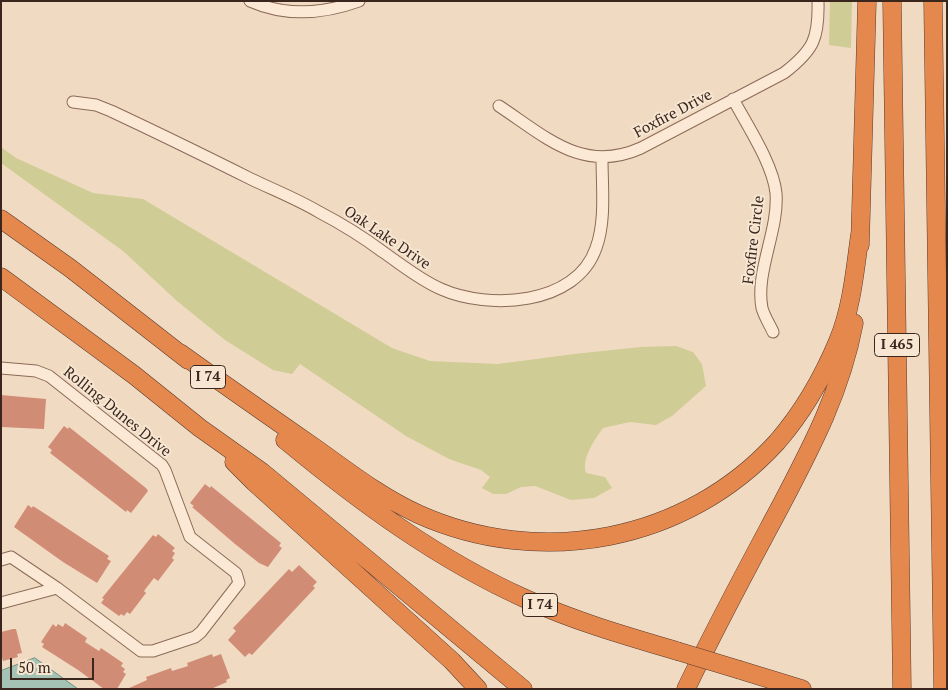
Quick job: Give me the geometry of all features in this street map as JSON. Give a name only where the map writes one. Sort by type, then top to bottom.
[{"type":"highway","points":[[686,689],[710,638],[810,450],[841,377],[850,344],[861,274],[860,234],[866,1]]},
{"type":"highway","name":"I 465","points":[[892,1],[902,689]]},
{"type":"highway","name":"I 465","points":[[934,1],[934,122],[943,689]]},
{"type":"highway","points":[[934,122],[947,212]]},
{"type":"highway","name":"I 74","points":[[1,219],[70,268],[180,354],[337,482],[378,513],[439,553],[491,582],[551,610],[623,636],[677,650],[802,689]]},
{"type":"highway","points":[[180,354],[367,486],[418,514],[463,530],[520,541],[561,542],[604,538],[660,521],[706,500],[741,475],[777,442],[804,408],[819,382],[839,338],[849,307],[860,234]]},
{"type":"highway","points":[[1,277],[134,376],[200,428],[262,472],[523,689]]},
{"type":"highway","points":[[200,428],[254,482],[452,661],[478,689]]},
{"type":"street","points":[[250,1],[278,10],[310,12],[331,9],[360,1]]},
{"type":"street","name":"Foxfire Drive","points":[[499,106],[562,147],[579,154],[602,158],[622,156],[634,152],[784,73],[801,58],[813,41],[817,30],[818,1]]},
{"type":"street","name":"Foxfire Circle","points":[[733,99],[767,163],[775,189],[775,210],[762,283],[762,308],[773,332]]},
{"type":"street","name":"Oak Lake Drive","points":[[73,102],[88,103],[111,111],[314,209],[359,235],[430,284],[474,299],[505,300],[543,295],[562,287],[579,275],[594,253],[599,238],[602,158]]},
{"type":"street","name":"Rolling Dunes Drive","points":[[1,368],[36,371],[49,376],[162,465],[186,531],[236,573],[239,582],[201,632],[195,637],[153,652],[141,651],[56,588]]},
{"type":"street","points":[[1,560],[11,558],[56,588]]},
{"type":"street","points":[[1,603],[56,588]]},
{"type":"shaded area","points":[[830,1],[852,1],[851,48],[829,45]]},
{"type":"shaded area","points":[[1,147],[16,158],[93,193],[143,199],[392,348],[430,361],[498,364],[641,347],[676,346],[693,352],[702,364],[706,386],[672,416],[656,425],[630,422],[603,428],[590,449],[585,467],[586,473],[605,477],[612,488],[594,498],[571,500],[535,486],[521,487],[506,494],[493,494],[482,488],[490,477],[481,470],[449,459],[406,436],[300,364],[292,374],[273,370],[225,340],[177,301],[123,251],[1,163]]},
{"type":"shaded area","points":[[35,658],[78,689],[1,689],[1,671]]},
{"type":"building","points":[[1,395],[46,399],[44,429],[1,427]]},
{"type":"building","points":[[64,426],[68,429],[69,427],[146,488],[148,491],[131,513],[127,510],[126,512],[50,453],[52,450],[48,447]]},
{"type":"building","points":[[205,484],[210,488],[211,486],[281,543],[279,546],[282,548],[268,567],[259,563],[192,507],[194,506],[190,503]]},
{"type":"building","points":[[28,505],[32,508],[33,506],[109,556],[107,559],[111,561],[97,583],[63,562],[14,527]]},
{"type":"building","points":[[158,534],[175,548],[172,551],[175,553],[172,558],[174,560],[158,581],[154,578],[144,591],[146,593],[130,614],[127,612],[124,616],[121,614],[119,616],[101,603],[104,599],[102,598],[153,535],[156,537]]},
{"type":"building","points":[[299,565],[317,582],[313,586],[315,588],[252,655],[249,653],[245,657],[228,640],[236,631],[233,628],[289,569],[292,572]]},
{"type":"building","points":[[65,623],[87,638],[85,642],[99,651],[101,648],[123,663],[121,666],[125,669],[123,672],[126,674],[117,689],[104,689],[42,647],[44,644],[41,642],[53,624],[56,627],[58,624],[63,627]]},
{"type":"building","points":[[16,629],[22,653],[17,654],[18,657],[3,661],[1,654],[1,632]]},
{"type":"building","points":[[212,654],[213,657],[221,654],[230,678],[226,680],[227,682],[211,689],[127,689],[147,680],[146,677],[171,668],[172,671],[188,666],[187,663]]}]
